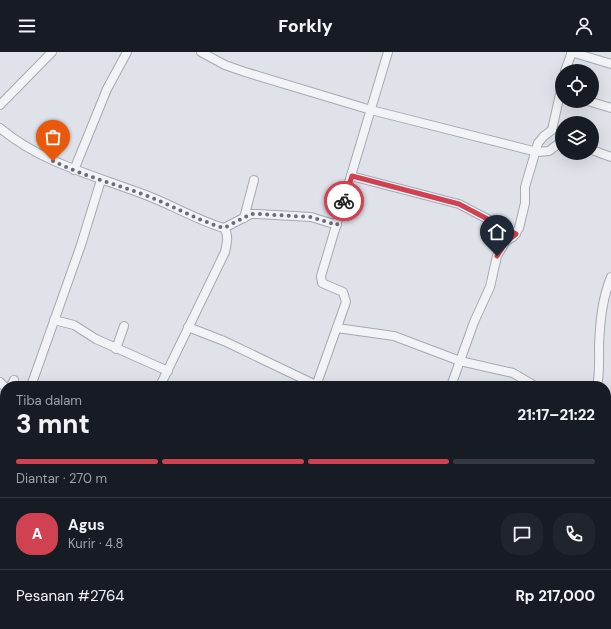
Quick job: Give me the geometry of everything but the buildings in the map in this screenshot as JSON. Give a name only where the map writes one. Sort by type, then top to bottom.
[{"type":"street","points":[[0,106],[52,52]]},
{"type":"street","points":[[74,170],[107,89],[127,52]]},
{"type":"street","points":[[201,52],[225,65],[245,72],[371,110],[537,152],[549,151],[555,146]]},
{"type":"street","points":[[318,381],[346,302],[345,295],[339,290],[324,284],[321,279],[388,52]]},
{"type":"street","points":[[567,64],[571,52],[611,64]]},
{"type":"street","points":[[599,104],[611,108]]},
{"type":"street","points":[[454,381],[474,322],[490,287],[497,256],[506,242],[516,234],[519,228],[525,203],[525,187],[537,152],[538,143],[552,130],[557,108]]},
{"type":"street","points":[[0,128],[40,154],[74,170],[144,194],[208,223],[224,228],[244,218],[258,214],[311,217],[337,225]]},
{"type":"street","points":[[599,153],[611,157]]},
{"type":"street","points":[[352,176],[459,204],[516,234]]},
{"type":"street","points":[[34,381],[81,245],[101,180]]},
{"type":"street","points":[[244,218],[254,180]]},
{"type":"street","points":[[163,381],[225,252],[227,238],[224,228]]},
{"type":"street","points":[[598,381],[602,311],[605,291],[611,276]]},
{"type":"street","points":[[54,320],[74,325],[96,339],[168,371]]},
{"type":"street","points":[[116,348],[124,326]]},
{"type":"street","points":[[188,327],[224,341],[306,381]]},
{"type":"street","points":[[338,328],[394,336],[460,362],[513,373],[527,381]]},
{"type":"way so far","points":[[53,161],[65,167],[144,194],[208,223],[224,228],[251,214],[311,217],[337,225],[344,201]]},
{"type":"route","points":[[344,201],[352,176],[459,204],[516,234],[506,242],[497,256]]}]
